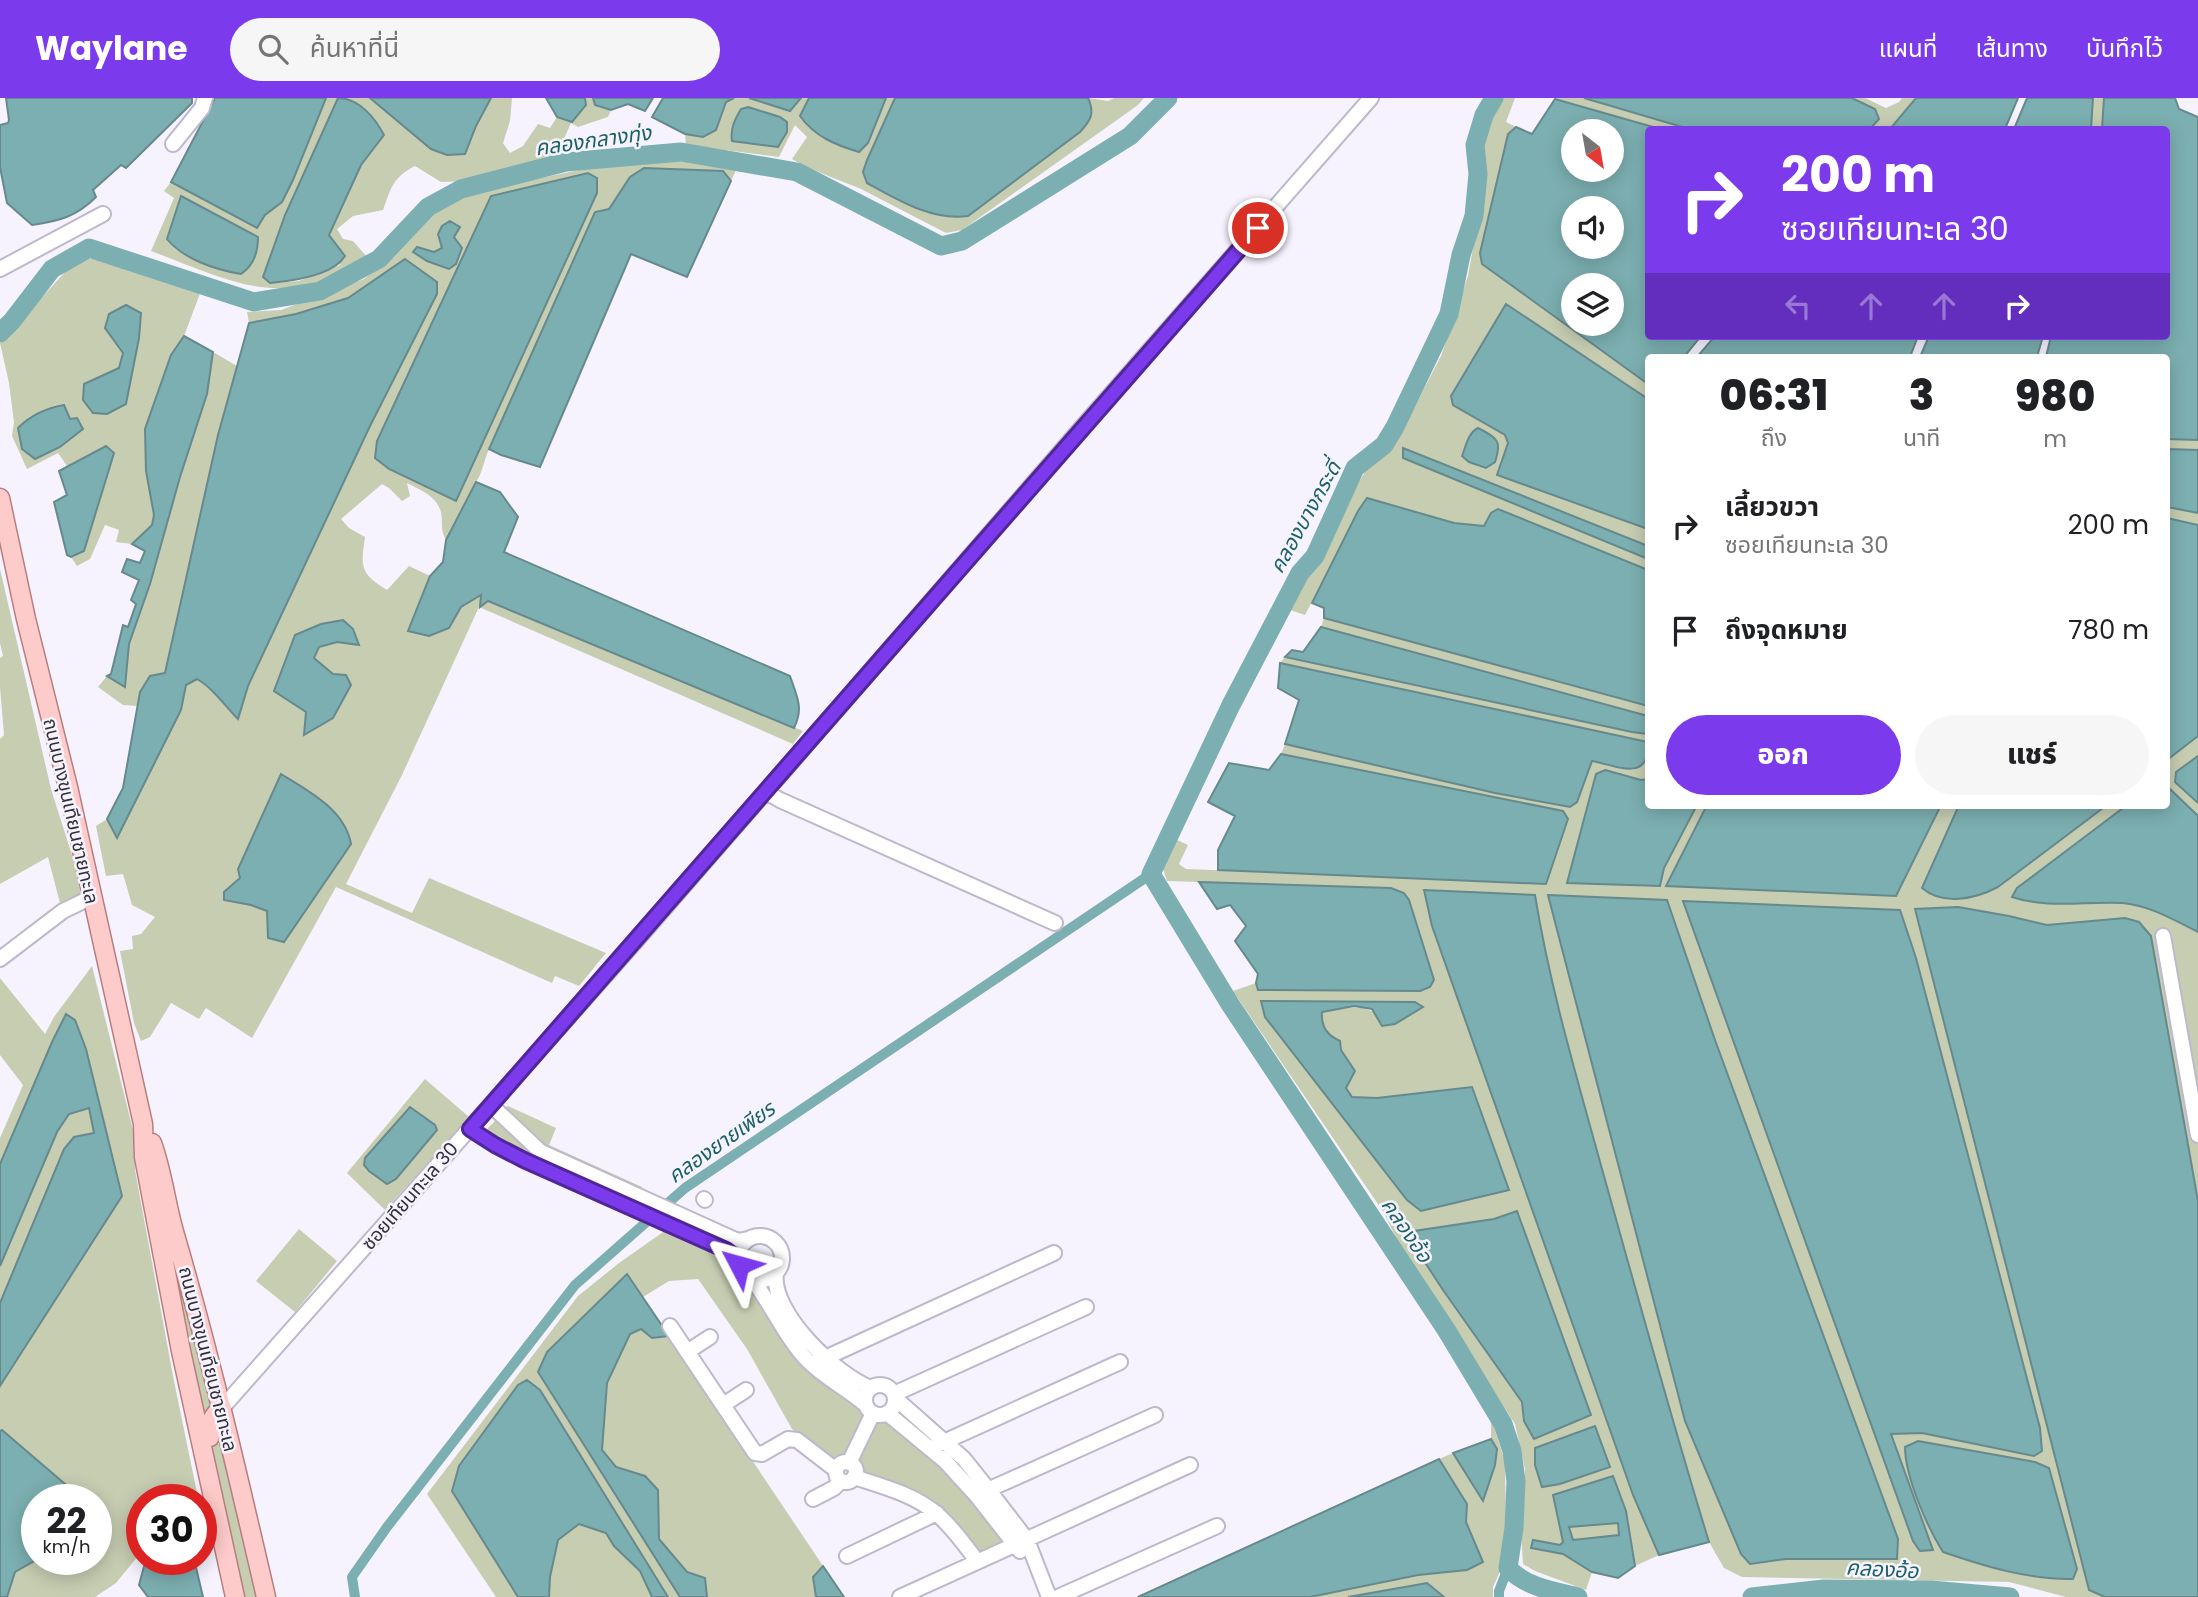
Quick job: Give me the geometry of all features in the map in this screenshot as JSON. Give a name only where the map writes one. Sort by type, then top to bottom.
[{"type":"main road","name":"ถนนบางขุนเทียนชายทะเล","points":[[0,498],[26,619],[68,787],[142,1124],[144,1157],[181,1351],[235,1597]]},
{"type":"main road","name":"ถนนบางขุนเทียนชายทะเล","points":[[142,1124],[153,1145],[164,1184],[174,1231],[222,1408],[266,1597]]},
{"type":"main road","points":[[205,1462],[210,1423],[222,1408]]},
{"type":"main road","points":[[210,1437],[216,1434],[231,1448]]},
{"type":"street","points":[[173,144],[202,108],[205,98]]},
{"type":"street","name":"ซอยเทียนทะเล 30","points":[[222,1408],[766,792],[1371,98]]},
{"type":"street","points":[[0,269],[103,214]]},
{"type":"street","points":[[766,792],[1055,923]]},
{"type":"street","points":[[0,959],[63,911],[92,897]]},
{"type":"street","points":[[2163,936],[2198,1135]]},
{"type":"street","points":[[491,1105],[541,1152],[601,1186]]},
{"type":"street","points":[[470,1129],[495,1145],[529,1161],[601,1186],[646,1206],[726,1250],[742,1272],[752,1279],[794,1343],[818,1361],[863,1385],[871,1388],[886,1386],[964,1460],[982,1492],[1022,1542],[1048,1597]]},
{"type":"street","points":[[529,1161],[537,1152],[534,1146]]},
{"type":"street","points":[[679,1222],[738,1241],[768,1237],[779,1246],[782,1259],[775,1283],[779,1296],[814,1348],[827,1378],[875,1410],[896,1418],[982,1492]]},
{"type":"street","points":[[738,1263],[739,1250],[748,1239]]},
{"type":"street","points":[[818,1361],[1054,1253]]},
{"type":"street","points":[[752,1279],[763,1280],[776,1273]]},
{"type":"street","points":[[894,1396],[1086,1307]]},
{"type":"street","points":[[670,1325],[755,1453],[762,1454],[788,1439],[797,1440],[845,1473],[908,1497],[937,1513],[977,1561]]},
{"type":"street","points":[[687,1352],[710,1337]]},
{"type":"street","points":[[930,1449],[1120,1362]]},
{"type":"street","points":[[871,1388],[866,1395],[875,1410]]},
{"type":"street","points":[[723,1405],[746,1390]]},
{"type":"street","points":[[875,1410],[893,1407],[894,1396]]},
{"type":"street","points":[[813,1499],[834,1488],[845,1473],[875,1410]]},
{"type":"street","points":[[982,1492],[1155,1415]]},
{"type":"street","points":[[900,1597],[1191,1465]]},
{"type":"street","points":[[847,1556],[937,1513]]},
{"type":"street","points":[[1058,1597],[1217,1526]]},
{"type":"shaded area","points":[[6,98],[192,98],[192,103],[126,168],[121,165],[93,190],[96,197],[89,204],[67,217],[32,225],[7,203],[0,167],[0,125],[8,123],[9,120]]},
{"type":"shaded area","points":[[215,98],[326,98],[282,202],[265,215],[257,228],[171,182]]},
{"type":"shaded area","points":[[326,98],[338,98],[285,215],[270,283],[299,281],[340,265],[329,235],[361,165],[384,135],[367,113],[345,98],[370,98],[431,149],[465,154],[491,98],[512,98],[510,121],[503,143],[510,153],[523,146],[538,124],[550,128],[557,117],[572,122],[585,105],[585,98],[593,98],[596,105],[611,110],[608,117],[578,127],[571,123],[555,159],[467,181],[441,182],[415,166],[408,170],[394,184],[383,210],[353,216],[337,229],[343,239],[353,241],[368,258],[337,275],[310,284],[284,288],[234,282],[151,251],[174,198],[164,191],[171,182],[257,227],[265,215],[282,202]],"holes":[[[169,232],[223,271],[175,249],[167,239]]]},
{"type":"shaded area","points":[[338,98],[359,105],[376,122],[384,135],[361,165],[329,235],[345,256],[322,273],[270,283],[263,277],[285,215]]},
{"type":"shaded area","points":[[370,98],[491,98],[465,154],[447,155],[431,149]]},
{"type":"shaded area","points":[[546,98],[585,98],[586,105],[572,122],[557,117]]},
{"type":"shaded area","points":[[593,98],[653,98],[645,111],[628,104],[611,110],[595,105]]},
{"type":"shaded area","points":[[663,98],[734,98],[726,102],[716,130],[703,137],[685,134],[652,117]]},
{"type":"shaded area","points":[[734,98],[749,98],[789,111],[801,98],[809,98],[800,116],[868,143],[886,98],[895,98],[863,172],[867,183],[916,208],[955,217],[968,216],[1080,132],[1091,116],[1088,98],[1108,101],[1114,98],[1144,98],[1138,105],[962,230],[946,233],[861,189],[792,159],[807,137],[795,125],[779,157],[686,147],[685,134],[703,137],[726,102]]},
{"type":"shaded area","points":[[749,98],[801,98],[790,111]]},
{"type":"shaded area","points":[[809,98],[886,98],[868,143],[859,152],[826,139],[812,130],[800,116]]},
{"type":"shaded area","points":[[895,98],[1088,98],[1091,112],[1089,120],[1080,132],[968,216],[955,217],[916,208],[867,183],[863,172]]},
{"type":"shaded area","points":[[1501,98],[1515,98],[1506,122],[1516,127],[1508,134],[1480,253],[1482,264],[1561,321],[1561,336],[1582,336],[1645,382],[1645,397],[1506,304],[1482,422],[1505,435],[1508,443],[1498,475],[1645,528],[1645,545],[1404,448],[1493,495],[1645,558],[1645,569],[1498,509],[1491,513],[1484,526],[1358,511],[1305,615],[1290,610],[1369,465],[1398,439],[1441,356],[1468,276],[1482,198],[1482,149],[1494,110]]},
{"type":"shaded area","points":[[1555,98],[1584,98],[1679,126],[1650,126]]},
{"type":"shaded area","points":[[1584,98],[1852,98],[1875,109],[1879,119],[1873,126],[1679,126]]},
{"type":"shaded area","points":[[1852,98],[1865,98],[1886,108],[1902,98],[1916,98],[1893,126],[1873,126],[1879,119],[1875,109]]},
{"type":"shaded area","points":[[1916,98],[2018,98],[2006,126],[1893,126]]},
{"type":"shaded area","points":[[2027,98],[2093,98],[2091,126],[2015,126]]},
{"type":"shaded area","points":[[2093,98],[2104,98],[2102,126],[2091,126]]},
{"type":"shaded area","points":[[2104,98],[2175,98],[2179,109],[2198,117],[2198,440],[2170,439],[2170,354],[2047,354],[2050,340],[2170,340],[2170,126],[2102,126]]},
{"type":"shaded area","points":[[1555,99],[1650,126],[1645,126],[1645,340],[1698,340],[1686,354],[1645,354],[1645,382],[1582,336],[1624,336],[1624,273],[1561,273],[1561,321],[1482,264],[1480,253],[1508,134],[1516,127],[1532,134]]},
{"type":"shaded area","points":[[748,107],[780,117],[787,122],[787,132],[778,147],[732,141],[732,128],[737,117],[741,109]]},
{"type":"shaded area","points":[[652,160],[738,166],[731,181],[723,171],[630,177],[609,209],[585,233],[480,475],[446,540],[439,506],[427,494],[407,483],[410,496],[402,501],[382,484],[341,519],[349,528],[365,537],[364,568],[371,579],[387,590],[409,566],[430,576],[409,631],[449,628],[461,607],[482,594],[480,606],[488,601],[803,731],[793,744],[479,607],[402,775],[346,884],[412,913],[429,878],[606,953],[579,986],[555,976],[552,983],[336,887],[252,1038],[206,1008],[199,1019],[171,1003],[150,1037],[141,1041],[134,1023],[120,951],[133,949],[132,936],[141,934],[155,917],[132,905],[123,874],[106,876],[96,826],[107,819],[118,837],[181,710],[185,685],[197,679],[238,718],[248,686],[370,426],[437,294],[437,282],[405,259],[348,298],[296,314],[249,323],[247,312],[281,310],[364,279],[395,254],[431,215],[476,190],[603,165]],"holes":[[[597,193],[456,500],[389,469],[377,441],[428,335]],[[459,227],[454,237],[449,269],[427,261],[413,252],[417,247],[434,252],[442,248]],[[295,635],[337,642],[319,648],[314,658],[333,674],[304,735],[306,712],[275,691]],[[281,775],[267,911],[224,900],[225,892],[240,878],[238,869]]]},
{"type":"shaded area","points":[[644,168],[723,171],[731,181],[687,277],[631,254],[540,467],[489,449],[595,212],[609,209],[630,177]]},
{"type":"shaded area","points":[[588,173],[597,178],[597,193],[456,501],[389,469],[375,458],[377,441],[491,196]]},
{"type":"shaded area","points":[[181,196],[258,237],[254,258],[245,271],[241,274],[221,270],[201,262],[182,252],[167,239]]},
{"type":"shaded area","points":[[450,221],[460,227],[454,237],[462,248],[456,264],[449,269],[427,261],[413,252],[417,247],[434,252],[442,248],[438,234],[442,226]]},
{"type":"shaded area","points":[[77,259],[99,259],[201,291],[184,336],[171,355],[146,471],[154,515],[152,525],[132,544],[116,542],[119,530],[105,525],[90,559],[77,566],[71,557],[84,551],[106,446],[67,466],[58,453],[27,469],[12,436],[14,422],[9,383],[0,343]],"holes":[[[139,338],[126,403],[84,384],[119,368],[123,353]]]},
{"type":"shaded area","points":[[405,259],[437,282],[437,294],[370,426],[248,686],[238,719],[214,692],[197,679],[186,685],[181,710],[117,838],[107,819],[123,788],[140,692],[150,676],[165,673],[218,435],[249,323],[296,314],[348,298]]},
{"type":"shaded area","points":[[1506,304],[1645,397],[1645,528],[1497,475],[1508,443],[1505,435],[1453,405],[1451,396]]},
{"type":"shaded area","points":[[126,305],[141,313],[126,404],[107,414],[93,413],[83,400],[84,384],[119,368],[123,353],[105,328],[109,314]]},
{"type":"shaded area","points":[[184,336],[213,352],[207,394],[150,584],[129,644],[125,687],[107,676],[111,674],[123,625],[128,627],[136,604],[131,600],[139,580],[122,572],[127,559],[140,563],[145,551],[132,544],[152,525],[154,515],[146,471],[145,429],[171,355]]},
{"type":"shaded area","points":[[1712,340],[1916,340],[1911,354],[1700,354]]},
{"type":"shaded area","points":[[1927,340],[2042,340],[2038,354],[1921,354]]},
{"type":"shaded area","points":[[213,352],[237,366],[218,435],[165,673],[140,692],[138,706],[123,705],[98,687],[107,676],[125,686],[129,644],[150,584],[207,394]]},
{"type":"shaded area","points":[[64,405],[70,419],[77,418],[83,429],[60,447],[35,459],[22,449],[18,428],[39,413]]},
{"type":"shaded area","points":[[1478,428],[1494,438],[1498,445],[1495,462],[1486,468],[1469,462],[1462,456],[1470,436]]},
{"type":"shaded area","points":[[2170,439],[2198,440],[2198,450],[2170,449]]},
{"type":"shaded area","points":[[106,446],[114,453],[84,551],[71,557],[67,555],[54,502],[67,495],[59,471]]},
{"type":"shaded area","points":[[1403,448],[1645,545],[1645,558],[1403,458]]},
{"type":"shaded area","points":[[2170,449],[2198,450],[2198,513],[2170,508]]},
{"type":"shaded area","points":[[476,482],[500,492],[518,517],[504,552],[790,676],[799,708],[794,728],[488,601],[480,607],[481,595],[461,607],[449,628],[429,636],[408,631],[430,576],[443,562],[446,540]]},
{"type":"shaded area","points":[[1367,498],[1454,523],[1484,526],[1491,513],[1498,509],[1645,569],[1645,705],[1324,618],[1324,608],[1312,603]]},
{"type":"shaded area","points":[[2170,508],[2198,513],[2198,525],[2170,519]]},
{"type":"shaded area","points":[[2170,519],[2198,525],[2198,736],[2170,758]]},
{"type":"shaded area","points":[[0,569],[51,789],[84,893],[61,907],[48,857],[0,884],[0,739],[4,735],[0,687],[0,658],[3,656],[0,643]]},
{"type":"shaded area","points":[[1324,618],[1645,705],[1645,715],[1321,627]]},
{"type":"shaded area","points":[[343,620],[353,629],[359,645],[337,642],[319,647],[314,658],[333,674],[346,675],[351,685],[333,718],[304,735],[306,712],[274,691],[295,635],[321,624]]},
{"type":"shaded area","points":[[1321,627],[1645,715],[1645,734],[1285,657],[1292,650],[1303,652]]},
{"type":"shaded area","points":[[1285,657],[1645,734],[1645,741],[1280,663]]},
{"type":"shaded area","points":[[1280,663],[1645,741],[1645,760],[1638,767],[1630,769],[1592,761],[1577,802],[1570,807],[1495,793],[1285,744],[1299,700],[1278,688]]},
{"type":"shaded area","points":[[2198,736],[2198,756],[2176,772],[2175,782],[2198,803],[2198,816],[2170,789],[2170,758]]},
{"type":"shaded area","points":[[1285,744],[1495,793],[1577,802],[1592,761],[1633,770],[1645,762],[1645,779],[1609,772],[1596,774],[1568,883],[1598,883],[1664,868],[1695,809],[1705,809],[1667,886],[1896,896],[1939,809],[1957,809],[1922,888],[1998,887],[2102,809],[2122,809],[2017,888],[2013,897],[2053,904],[2132,904],[2161,914],[2198,932],[2198,1201],[2151,936],[2139,922],[2125,918],[2047,925],[1958,907],[1915,910],[2089,1590],[2105,1597],[2066,1597],[2009,1582],[1742,1577],[1724,1568],[1709,1542],[1667,1403],[1568,1044],[1544,950],[1535,895],[1424,890],[1432,926],[1633,1495],[1659,1555],[1635,1566],[1626,1511],[1554,1495],[1563,1542],[1560,1545],[1534,1540],[1531,1548],[1563,1554],[1592,1572],[1586,1590],[1523,1564],[1521,1533],[1525,1469],[1515,1424],[1404,1254],[1384,1213],[1233,991],[1256,983],[1259,990],[1420,991],[1404,893],[1391,888],[1167,881],[1162,866],[1175,839],[1188,845],[1179,864],[1186,869],[1546,883],[1563,811],[1281,754]],"holes":[[[1549,896],[1667,901],[1715,1040],[1898,1539],[1897,1559],[1786,1559],[1750,1564],[1741,1554],[1685,1421]],[[1683,902],[1900,910],[1916,958],[2040,1428],[1891,1433],[1932,1550],[1920,1551],[1913,1541]],[[1261,1001],[1415,1002],[1422,1007],[1395,1024],[1360,1008],[1322,1012],[1321,1023],[1355,1071],[1346,1088],[1352,1097],[1377,1098],[1509,1190],[1421,1211],[1407,1200],[1265,1017]],[[1517,1211],[1524,1421],[1522,1403],[1507,1379],[1409,1238],[1414,1231],[1494,1219]]]},
{"type":"shaded area","points":[[1281,754],[1563,811],[1568,819],[1546,884],[1218,870],[1218,850],[1235,816],[1208,802],[1229,763],[1269,770]]},
{"type":"shaded area","points":[[2198,756],[2198,803],[2175,782],[2176,772]]},
{"type":"shaded area","points":[[1605,770],[1645,779],[1645,809],[1695,809],[1664,868],[1660,886],[1567,883],[1596,774]]},
{"type":"shaded area","points":[[281,774],[334,811],[351,844],[284,942],[268,938],[267,911],[224,900],[224,892],[240,878],[238,869]]},
{"type":"shaded area","points":[[2170,789],[2198,816],[2198,932],[2161,914],[2132,904],[2039,903],[2012,897],[2017,888],[2122,809],[2170,809]]},
{"type":"shaded area","points":[[1705,809],[1939,809],[1896,896],[1666,886]]},
{"type":"shaded area","points":[[1957,809],[2102,809],[1998,887],[1959,899],[1940,897],[1922,888]]},
{"type":"shaded area","points":[[1199,882],[1391,888],[1404,893],[1409,900],[1434,980],[1430,987],[1420,991],[1258,990],[1258,974],[1235,941],[1246,926],[1230,905],[1217,909]]},
{"type":"shaded area","points":[[1424,890],[1535,895],[1548,964],[1574,1067],[1709,1542],[1659,1555],[1633,1495],[1432,926]]},
{"type":"shaded area","points":[[1548,895],[1667,900],[1715,1040],[1898,1539],[1897,1559],[1786,1559],[1750,1564],[1741,1554],[1685,1421]]},
{"type":"shaded area","points":[[1683,901],[1900,910],[1916,958],[2040,1428],[2042,1451],[2034,1456],[1922,1433],[1891,1434],[1933,1550],[1920,1551],[1913,1541]]},
{"type":"shaded area","points":[[1958,907],[2047,925],[2125,918],[2139,922],[2151,936],[2198,1201],[2198,1597],[2105,1597],[2089,1590],[1915,909]]},
{"type":"shaded area","points":[[92,966],[134,1134],[135,1170],[195,1484],[126,1484],[126,1571],[116,1583],[95,1597],[7,1597],[15,1572],[21,1569],[21,1575],[112,1575],[112,1484],[65,1484],[3,1430],[0,1431],[0,1386],[122,1196],[66,1014],[0,1164],[0,1138],[23,1085],[0,1055],[0,978],[45,1034],[54,1017]]},
{"type":"shaded area","points":[[1261,1001],[1415,1002],[1423,1007],[1395,1024],[1382,1026],[1372,1009],[1354,1006],[1322,1012],[1326,1030],[1340,1041],[1341,1050],[1355,1071],[1346,1088],[1352,1097],[1377,1098],[1472,1087],[1509,1190],[1421,1211],[1407,1200],[1265,1017]]},
{"type":"shaded area","points":[[66,1014],[75,1020],[86,1049],[122,1196],[0,1386],[0,1303],[64,1149],[74,1137],[94,1133],[89,1108],[69,1114],[57,1132],[0,1266],[0,1164]]},
{"type":"shaded area","points":[[425,1079],[469,1117],[385,1210],[347,1173]]},
{"type":"shaded area","points":[[508,1106],[556,1128],[549,1145],[642,1187],[641,1191],[541,1144],[504,1109]]},
{"type":"shaded area","points":[[410,1107],[435,1125],[437,1130],[396,1179],[387,1184],[369,1171],[364,1165],[365,1158]]},
{"type":"shaded area","points":[[89,1108],[94,1133],[74,1137],[64,1149],[0,1303],[0,1266],[57,1132],[69,1114]]},
{"type":"shaded area","points":[[497,1119],[522,1144],[532,1150],[528,1156],[508,1147],[488,1131]]},
{"type":"shaded area","points":[[1517,1211],[1591,1415],[1534,1439],[1524,1421],[1522,1402],[1409,1238],[1414,1231],[1494,1219]]},
{"type":"shaded area","points":[[299,1229],[337,1261],[295,1312],[256,1281]]},
{"type":"shaded area","points":[[666,1230],[728,1256],[734,1275],[745,1285],[758,1290],[769,1315],[860,1403],[866,1414],[876,1419],[888,1419],[927,1449],[1008,1538],[1007,1544],[980,1558],[953,1523],[861,1475],[859,1467],[847,1457],[834,1463],[792,1429],[747,1349],[698,1279],[669,1281],[643,1297],[627,1275],[548,1389],[680,1597],[668,1597],[540,1390],[527,1380],[518,1385],[459,1466],[452,1491],[518,1597],[496,1597],[427,1494],[578,1296]]},
{"type":"shaded area","points":[[177,1270],[214,1402],[201,1416],[175,1272]]},
{"type":"shaded area","points":[[627,1274],[669,1336],[652,1338],[641,1329],[630,1334],[607,1383],[602,1450],[616,1467],[645,1476],[658,1490],[659,1539],[687,1572],[705,1578],[707,1597],[680,1597],[538,1372],[547,1352]]},
{"type":"shaded area","points":[[641,1329],[652,1338],[669,1336],[823,1566],[813,1577],[816,1597],[707,1597],[705,1578],[687,1572],[659,1539],[659,1517],[645,1476],[616,1467],[602,1450],[607,1383],[630,1334]]},
{"type":"shaded area","points":[[527,1380],[540,1390],[668,1597],[652,1597],[640,1571],[614,1546],[606,1533],[579,1524],[558,1540],[550,1577],[549,1597],[518,1597],[452,1491],[459,1466],[518,1385]]},
{"type":"shaded area","points":[[1491,1418],[1505,1462],[1506,1528],[1501,1569],[1493,1587],[1493,1597],[1444,1597],[1426,1583],[1348,1597],[1310,1597],[1418,1575],[1467,1570],[1467,1504],[1439,1459],[1453,1453],[1483,1500],[1497,1449],[1491,1439]]},
{"type":"shaded area","points":[[1595,1426],[1610,1467],[1560,1484],[1542,1487],[1535,1465],[1535,1448]]},
{"type":"shaded area","points":[[0,1431],[65,1484],[21,1484],[21,1569],[15,1572],[7,1597],[0,1597]]},
{"type":"shaded area","points":[[1491,1439],[1497,1449],[1495,1465],[1483,1501],[1453,1453]]},
{"type":"shaded area","points":[[219,1441],[257,1597],[245,1597],[211,1443]]},
{"type":"shaded area","points":[[1918,1441],[2035,1462],[2049,1468],[2077,1569],[2073,1579],[2023,1575],[1943,1552],[1924,1515],[1906,1459],[1905,1447]]},
{"type":"shaded area","points":[[1439,1459],[1467,1504],[1466,1522],[1483,1562],[1467,1570],[1418,1575],[1310,1597],[1138,1597]]},
{"type":"shaded area","points":[[1613,1476],[1626,1511],[1635,1566],[1618,1578],[1592,1572],[1563,1554],[1531,1548],[1533,1540],[1560,1545],[1563,1542],[1553,1495]],"holes":[[[1618,1523],[1619,1535],[1573,1540],[1569,1527]]]},
{"type":"shaded area","points":[[1618,1523],[1619,1535],[1573,1540],[1568,1526]]},
{"type":"shaded area","points":[[579,1524],[606,1533],[640,1571],[652,1597],[549,1597],[550,1577],[558,1540]]},
{"type":"shaded area","points":[[823,1566],[844,1597],[816,1597],[813,1577]]},
{"type":"shaded area","points":[[142,1575],[198,1575],[203,1597],[148,1597],[139,1585]]},
{"type":"shaded area","points":[[1427,1583],[1444,1597],[1348,1597]]},
{"type":"waterway","name":"คลองกลางทุ่ง","points":[[0,333],[52,269],[89,248],[254,302],[320,291],[379,259],[428,207],[461,189],[566,162],[681,152],[797,172],[941,246],[962,241],[1130,136],[1168,98]]},
{"type":"waterway","name":"คลองอ้อ","points":[[1494,98],[1484,115],[1475,145],[1478,174],[1474,216],[1461,255],[1449,314],[1395,427],[1384,445],[1355,468],[1315,556],[1300,573],[1231,705],[1151,874],[1230,1004],[1447,1331],[1503,1424],[1512,1451],[1516,1481],[1514,1528],[1508,1568],[1531,1584],[1578,1597]]},
{"type":"waterway","name":"คลองยายเพียร","points":[[355,1597],[352,1577],[387,1527],[575,1285],[685,1188],[1151,874]]},
{"type":"waterway","points":[[1499,1597],[1508,1568]]},
{"type":"waterway","name":"คลองอ้อ","points":[[1752,1597],[1824,1589],[1931,1590],[2010,1597]]},
{"type":"route","points":[[739,1265],[734,1256],[726,1250],[524,1160],[470,1129],[1258,228]]},
{"type":"water label","name":"คลองบางกระดี่","points":[[1305,517]]}]
